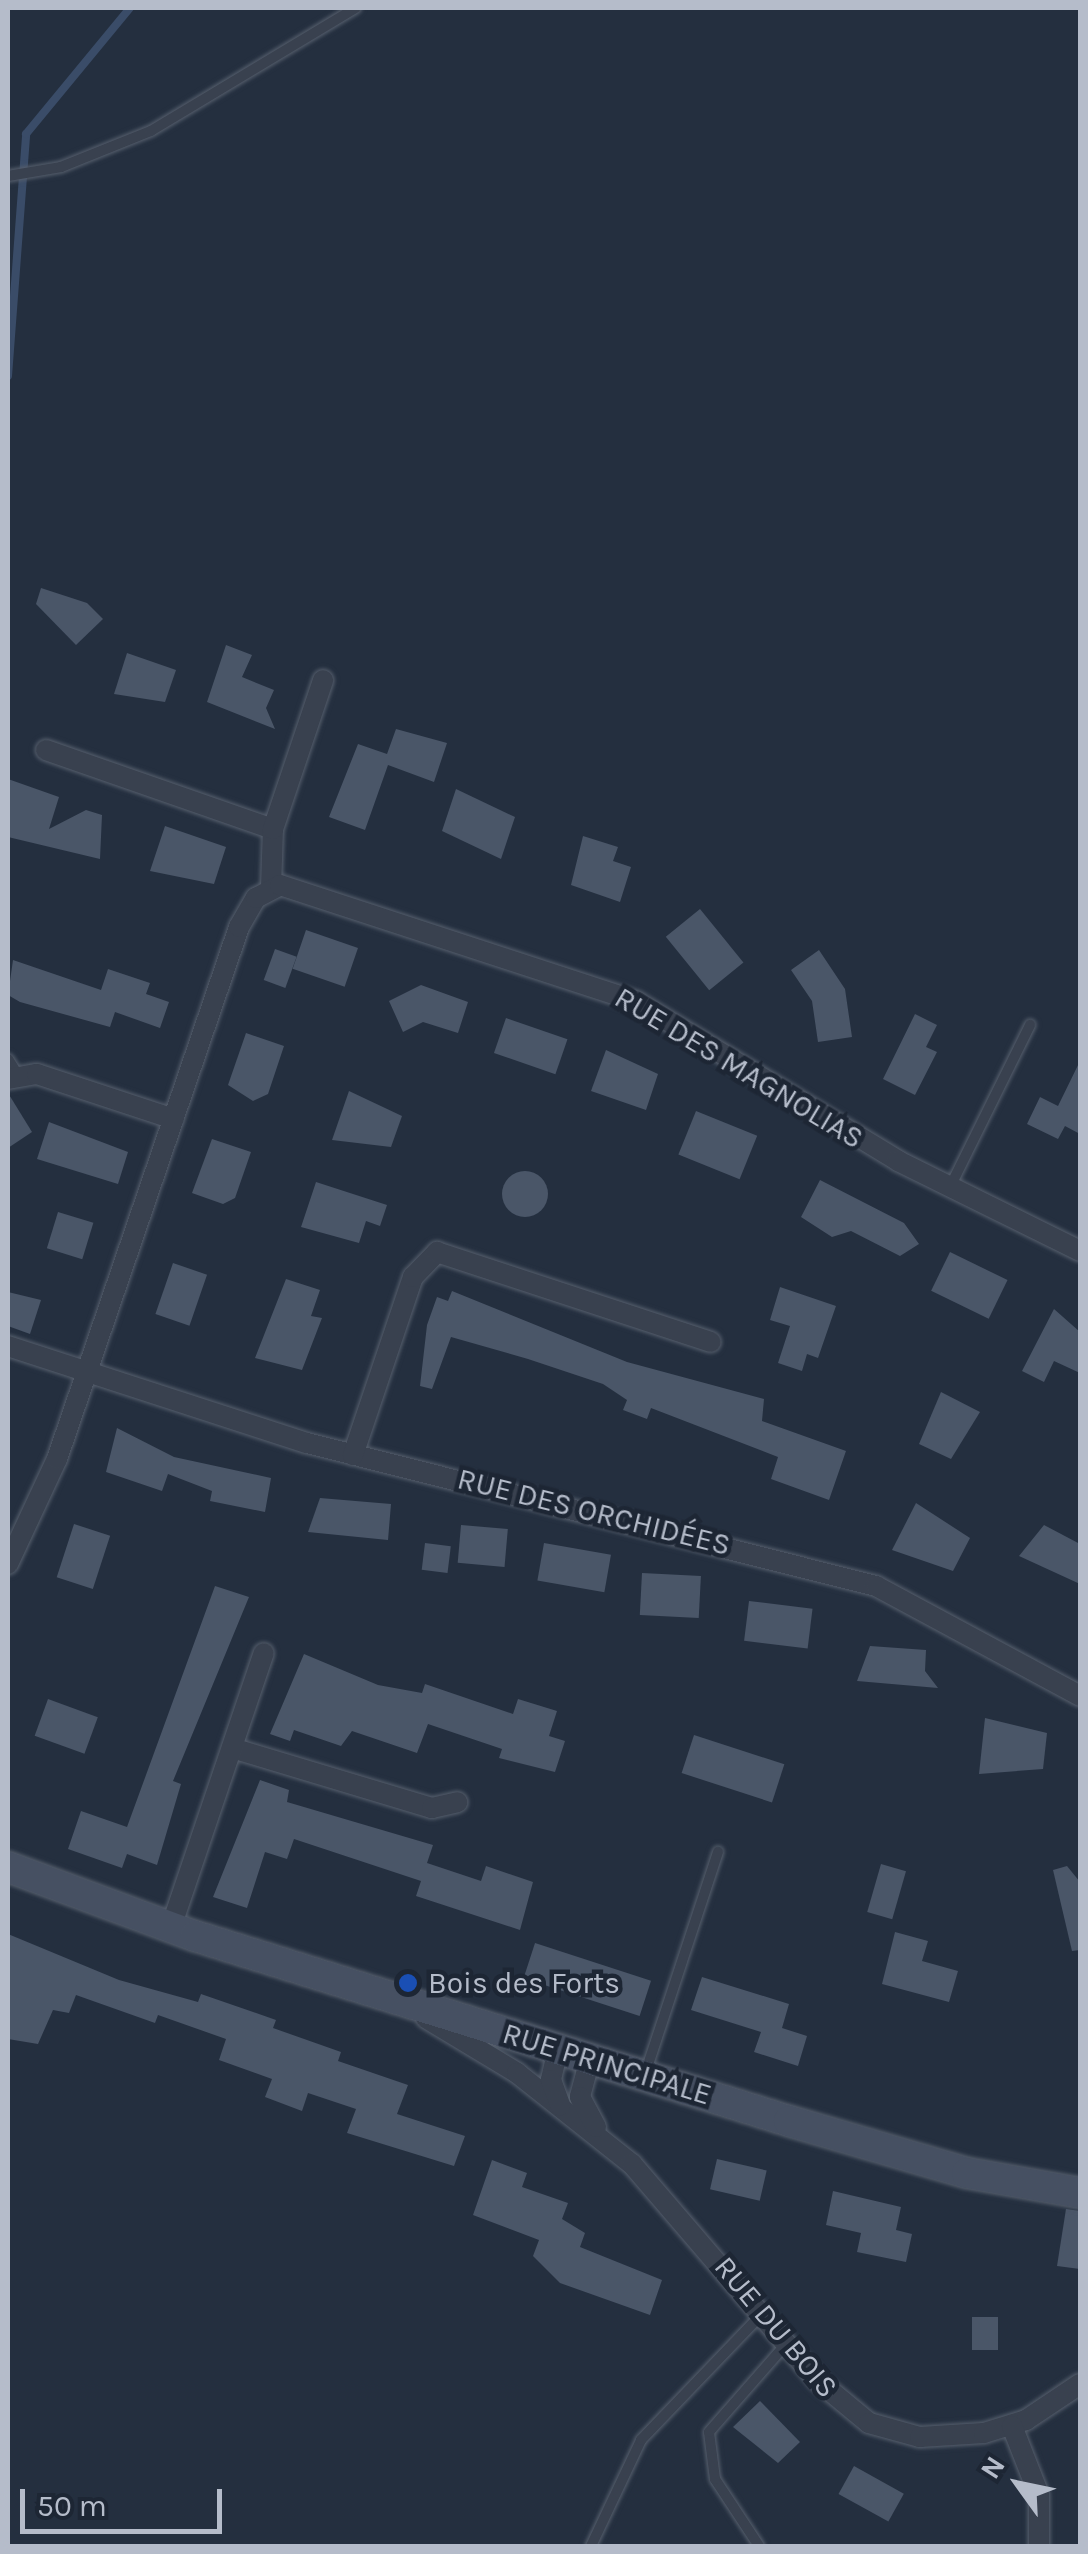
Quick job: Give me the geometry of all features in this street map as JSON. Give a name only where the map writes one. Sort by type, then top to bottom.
[{"type":"street","points":[[8,1564],[88,1373],[239,927],[271,888],[273,829],[323,680]]},
{"type":"street","points":[[46,750],[273,829]]},
{"type":"street","name":"RUE DES MAGNOLIAS","points":[[271,888],[300,884],[637,1002],[949,1188],[1080,1251]]},
{"type":"street","points":[[11,1071],[174,1118]]},
{"type":"street","points":[[353,1454],[413,1277],[437,1252],[711,1342]]},
{"type":"street","name":"RUE DES ORCHIDÉES","points":[[8,1346],[353,1454],[876,1586],[1080,1696]]},
{"type":"street","points":[[170,1926],[264,1654]]},
{"type":"street","points":[[232,1748],[432,1808],[456,1802]]},
{"type":"street","name":"RUE PRINCIPALE","points":[[8,1867],[170,1926],[644,2076],[867,2143],[1080,2193]]},
{"type":"street","name":"RUE DU BOIS","points":[[384,1996],[560,2106],[614,2148]]},
{"type":"street","points":[[558,2049],[551,2080],[560,2106]]},
{"type":"street","name":"RUE DU BOIS","points":[[590,2059],[582,2104],[614,2148],[836,2400],[881,2428],[933,2438],[1012,2426],[1080,2384]]},
{"type":"street","name":"RUE PRINCIPALE","points":[[867,2143],[1080,2174]]},
{"type":"street","points":[[1012,2426],[1039,2495],[1038,2546]]},
{"type":"lane","points":[[8,176],[43,172],[210,102],[356,8]]},
{"type":"lane","points":[[949,1188],[1030,1024]]},
{"type":"lane","points":[[644,2076],[718,1852]]},
{"type":"lane","points":[[592,2546],[641,2440],[763,2313]]},
{"type":"lane","points":[[759,2546],[714,2479],[709,2432],[786,2344]]},
{"type":"building","points":[[41,588],[87,603],[103,619],[76,645],[36,604]]},
{"type":"building","points":[[226,645],[252,655],[242,677],[274,690],[266,708],[275,729],[207,702]]},
{"type":"building","points":[[127,653],[176,670],[165,702],[114,694]]},
{"type":"building","points":[[396,729],[447,743],[434,782],[388,765],[365,830],[329,817],[358,744],[387,754]]},
{"type":"building","points":[[8,779],[59,797],[49,829],[86,810],[102,815],[100,859],[8,837]]},
{"type":"building","points":[[456,789],[515,817],[501,859],[442,831]]},
{"type":"building","points":[[165,826],[226,847],[214,884],[150,871]]},
{"type":"building","points":[[583,836],[618,847],[613,861],[631,867],[620,902],[571,885]]},
{"type":"building","points":[[700,909],[743,963],[709,990],[666,937]]},
{"type":"building","points":[[306,930],[358,948],[345,987],[293,969]]},
{"type":"building","points":[[275,949],[297,957],[285,988],[264,980]]},
{"type":"building","points":[[819,950],[845,989],[852,1037],[818,1042],[812,1001],[791,970]]},
{"type":"building","points":[[13,960],[101,990],[108,969],[150,983],[146,994],[169,1002],[160,1028],[115,1012],[110,1027],[20,1002],[8,995]]},
{"type":"building","points":[[421,985],[468,1002],[458,1033],[423,1022],[403,1032],[389,1001]]},
{"type":"building","points":[[915,1014],[937,1025],[926,1047],[937,1052],[915,1095],[883,1079]]},
{"type":"building","points":[[506,1018],[567,1039],[555,1074],[494,1053]]},
{"type":"building","points":[[246,1033],[284,1046],[268,1094],[253,1101],[228,1085]]},
{"type":"building","points":[[606,1050],[658,1074],[646,1110],[591,1091]]},
{"type":"building","points":[[1080,1061],[1080,1134],[1065,1126],[1058,1139],[1027,1124],[1040,1097],[1058,1106]]},
{"type":"building","points":[[349,1091],[402,1116],[391,1147],[332,1140]]},
{"type":"building","points":[[8,1093],[32,1132],[8,1148]]},
{"type":"building","points":[[696,1111],[757,1136],[740,1179],[678,1155]]},
{"type":"building","points":[[49,1122],[128,1152],[118,1184],[37,1159]]},
{"type":"building","points":[[212,1139],[251,1152],[235,1198],[223,1204],[192,1193]]},
{"type":"building","points":[[525,1171],[542,1177],[548,1194],[542,1211],[525,1217],[508,1211],[502,1194],[508,1177]]},
{"type":"building","points":[[820,1180],[904,1223],[919,1244],[900,1256],[851,1231],[832,1237],[801,1217]]},
{"type":"building","points":[[316,1182],[387,1205],[380,1226],[366,1221],[359,1243],[301,1227]]},
{"type":"building","points":[[58,1212],[93,1223],[82,1259],[47,1248]]},
{"type":"building","points":[[950,1252],[1008,1280],[989,1319],[931,1291]]},
{"type":"building","points":[[173,1263],[207,1275],[189,1326],[155,1314]]},
{"type":"building","points":[[286,1279],[320,1290],[311,1316],[322,1318],[302,1370],[255,1358]]},
{"type":"building","points":[[780,1287],[836,1306],[818,1358],[807,1354],[802,1371],[778,1363],[790,1326],[770,1320]]},
{"type":"building","points":[[452,1291],[627,1362],[764,1399],[762,1421],[846,1451],[829,1500],[771,1479],[778,1457],[651,1408],[647,1419],[623,1410],[627,1400],[603,1384],[451,1337],[432,1389],[420,1386],[427,1325],[437,1297],[448,1301]]},
{"type":"building","points":[[8,1292],[41,1300],[30,1334],[8,1326]]},
{"type":"building","points":[[1054,1309],[1080,1332],[1080,1373],[1054,1361],[1044,1382],[1022,1371]]},
{"type":"building","points":[[941,1392],[980,1412],[951,1459],[919,1444]]},
{"type":"building","points":[[117,1428],[174,1457],[271,1478],[265,1512],[210,1501],[212,1491],[168,1474],[162,1491],[106,1472]]},
{"type":"building","points":[[320,1498],[391,1504],[388,1540],[308,1532]]},
{"type":"building","points":[[916,1503],[970,1538],[953,1571],[892,1550]]},
{"type":"building","points":[[74,1524],[110,1536],[93,1589],[57,1577]]},
{"type":"building","points":[[461,1525],[508,1529],[505,1567],[458,1563]]},
{"type":"building","points":[[1044,1525],[1080,1544],[1080,1584],[1019,1556]]},
{"type":"building","points":[[425,1543],[451,1546],[448,1573],[422,1570]]},
{"type":"building","points":[[544,1543],[611,1555],[604,1592],[537,1580]]},
{"type":"building","points":[[642,1573],[701,1576],[699,1618],[640,1615]]},
{"type":"building","points":[[215,1586],[249,1597],[173,1781],[181,1784],[157,1865],[127,1854],[122,1868],[68,1849],[81,1811],[127,1827]]},
{"type":"building","points":[[749,1601],[813,1609],[808,1649],[744,1641]]},
{"type":"building","points":[[870,1646],[926,1650],[925,1671],[938,1688],[857,1681]]},
{"type":"building","points":[[304,1654],[378,1685],[422,1693],[425,1684],[513,1714],[518,1699],[557,1711],[549,1736],[565,1741],[555,1772],[499,1758],[502,1749],[428,1724],[417,1753],[352,1731],[341,1746],[294,1730],[290,1741],[270,1734]]},
{"type":"building","points":[[48,1699],[98,1717],[84,1754],[35,1736]]},
{"type":"building","points":[[985,1718],[1047,1733],[1043,1769],[979,1774]]},
{"type":"building","points":[[694,1735],[784,1764],[772,1802],[682,1773]]},
{"type":"building","points":[[260,1780],[289,1790],[287,1802],[433,1845],[427,1863],[481,1881],[486,1866],[533,1882],[520,1930],[416,1896],[421,1881],[294,1839],[287,1859],[265,1852],[247,1908],[213,1897]]},
{"type":"building","points":[[881,1864],[906,1871],[892,1919],[867,1912]]},
{"type":"building","points":[[1067,1866],[1080,1882],[1080,1950],[1072,1951],[1053,1870]]},
{"type":"building","points":[[895,1932],[928,1941],[922,1961],[958,1971],[949,2002],[882,1984]]},
{"type":"building","points":[[8,1934],[119,1980],[198,2002],[201,1994],[276,2020],[273,2028],[341,2052],[338,2061],[408,2085],[397,2114],[465,2136],[454,2166],[347,2133],[356,2109],[308,2093],[302,2111],[265,2097],[272,2079],[219,2060],[226,2039],[158,2015],[155,2023],[76,1995],[69,2013],[53,2010],[38,2044],[8,2039]]},
{"type":"building","points":[[535,1943],[651,1981],[640,2016],[524,1978]]},
{"type":"building","points":[[702,1977],[789,2004],[782,2028],[807,2036],[798,2066],[754,2052],[761,2032],[691,2010]]},
{"type":"building","points":[[717,2159],[767,2170],[760,2201],[710,2189]]},
{"type":"building","points":[[492,2160],[527,2173],[522,2187],[568,2203],[562,2219],[585,2233],[580,2247],[662,2280],[650,2315],[560,2283],[533,2256],[539,2240],[473,2215]]},
{"type":"building","points":[[833,2191],[901,2207],[896,2230],[912,2234],[906,2262],[857,2252],[861,2233],[826,2225]]},
{"type":"building","points":[[1066,2209],[1080,2211],[1080,2269],[1057,2266]]},
{"type":"building","points":[[972,2317],[998,2317],[998,2350],[972,2350]]},
{"type":"building","points":[[760,2401],[800,2442],[778,2463],[733,2427]]},
{"type":"building","points":[[854,2466],[904,2494],[888,2522],[838,2494]]},
{"type":"waterway","points":[[8,376],[26,134],[130,8]]},
{"type":"place","name":"Bois des Forts","points":[[408,1983]]}]
